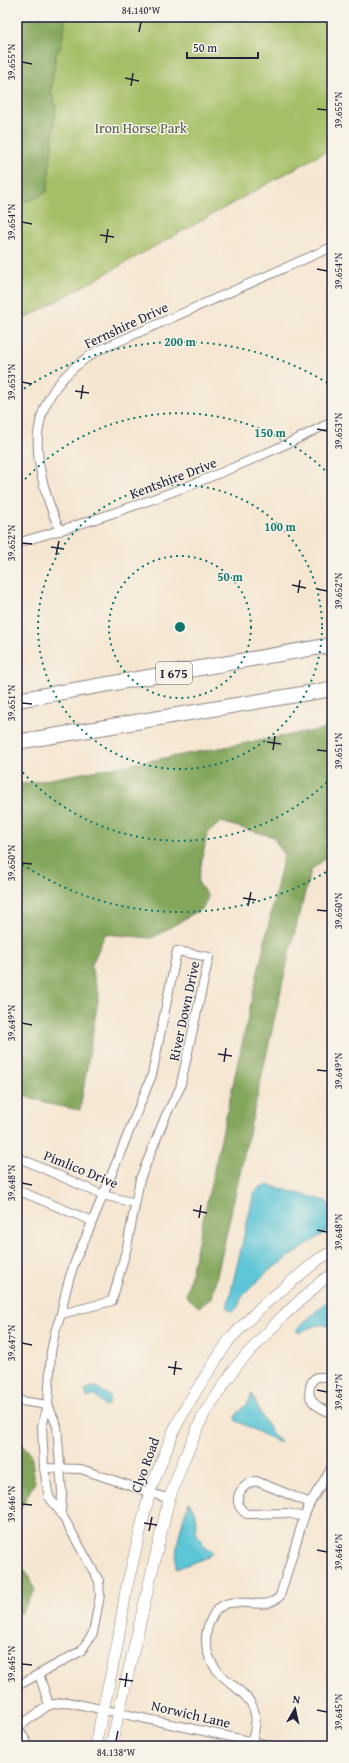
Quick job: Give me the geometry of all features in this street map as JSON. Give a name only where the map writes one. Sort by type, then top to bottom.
[{"type":"highway","name":"I 675","points":[[17,700],[332,645]]},
{"type":"highway","points":[[17,742],[332,689]]},
{"type":"street","name":"Fernshire Drive","points":[[60,531],[42,486],[36,452],[39,423],[52,394],[62,378],[72,368],[97,351],[332,247]]},
{"type":"street","name":"Kentshire Drive","points":[[17,543],[119,512],[228,471],[332,422]]},
{"type":"street","name":"River Down Drive","points":[[19,1685],[81,1651],[93,1633],[100,1595],[99,1581],[61,1513],[49,1497],[44,1468],[42,1426],[48,1405],[51,1352],[55,1332],[61,1314],[67,1282],[74,1260],[103,1195],[152,1075],[177,951],[208,957],[180,1088],[166,1115],[140,1179],[127,1247],[112,1301],[61,1314]]},
{"type":"street","name":"Pimlico Drive","points":[[17,1157],[103,1195],[135,1203]]},
{"type":"street","points":[[17,1190],[92,1221]]},
{"type":"street","name":"Clyo Road","points":[[94,1746],[117,1647],[126,1590],[150,1491],[174,1430],[189,1402],[229,1340],[262,1306],[319,1259],[332,1252]]},
{"type":"street","points":[[111,1746],[169,1499],[184,1459],[204,1414],[238,1364],[284,1314],[323,1280],[332,1275]]},
{"type":"street","points":[[332,1377],[317,1377],[309,1389],[311,1401],[317,1407],[332,1413]]},
{"type":"street","points":[[18,1402],[48,1405]]},
{"type":"street","name":"River Down Drive","points":[[48,1405],[57,1426],[62,1493],[61,1513]]},
{"type":"street","points":[[252,1741],[256,1723],[254,1707],[249,1700],[216,1671],[208,1653],[206,1633],[212,1616],[223,1605],[233,1602],[267,1604],[272,1603],[280,1596],[304,1517],[310,1503],[332,1467]]},
{"type":"street","points":[[44,1468],[81,1469],[150,1491],[169,1499]]},
{"type":"street","points":[[304,1517],[287,1513],[247,1514],[239,1507],[237,1501],[238,1494],[245,1484],[256,1481],[282,1490],[310,1503]]},
{"type":"street","points":[[29,1746],[18,1727],[49,1705],[39,1674]]},
{"type":"street","name":"Norwich Lane","points":[[49,1705],[68,1702],[102,1708],[273,1746]]},
{"type":"green space","points":[[17,17],[66,17],[61,47],[56,54],[51,89],[56,109],[47,192],[34,199],[19,202],[17,200]]},
{"type":"green space","name":"Iron Horse Park","points":[[52,17],[332,17],[332,148],[17,323],[17,174]]},
{"type":"green space","points":[[329,728],[332,735],[332,853],[311,870],[290,950],[212,1298],[199,1307],[186,1296],[284,855],[273,837],[221,822],[207,833],[198,882],[208,897],[203,908],[152,938],[105,934],[91,967],[99,994],[80,1110],[53,1105],[17,1093],[17,785]]},
{"type":"green space","points":[[17,1439],[31,1453],[35,1482],[17,1514]]},
{"type":"green space","points":[[17,1561],[28,1575],[35,1591],[21,1613],[17,1612]]},
{"type":"water","points":[[267,1185],[326,1201],[332,1212],[330,1227],[327,1231],[267,1272],[242,1296],[238,1307],[233,1312],[227,1308],[254,1193],[260,1187]]},
{"type":"water","points":[[332,1297],[332,1327],[319,1325],[299,1333],[296,1330]]},
{"type":"water","points":[[97,1387],[110,1397],[109,1405],[104,1406],[97,1396],[87,1398],[85,1390]]},
{"type":"water","points":[[252,1393],[264,1419],[280,1443],[235,1420],[236,1415],[248,1403]]},
{"type":"water","points":[[189,1502],[196,1513],[196,1532],[203,1544],[213,1552],[208,1557],[176,1569],[176,1552],[179,1535]]}]
